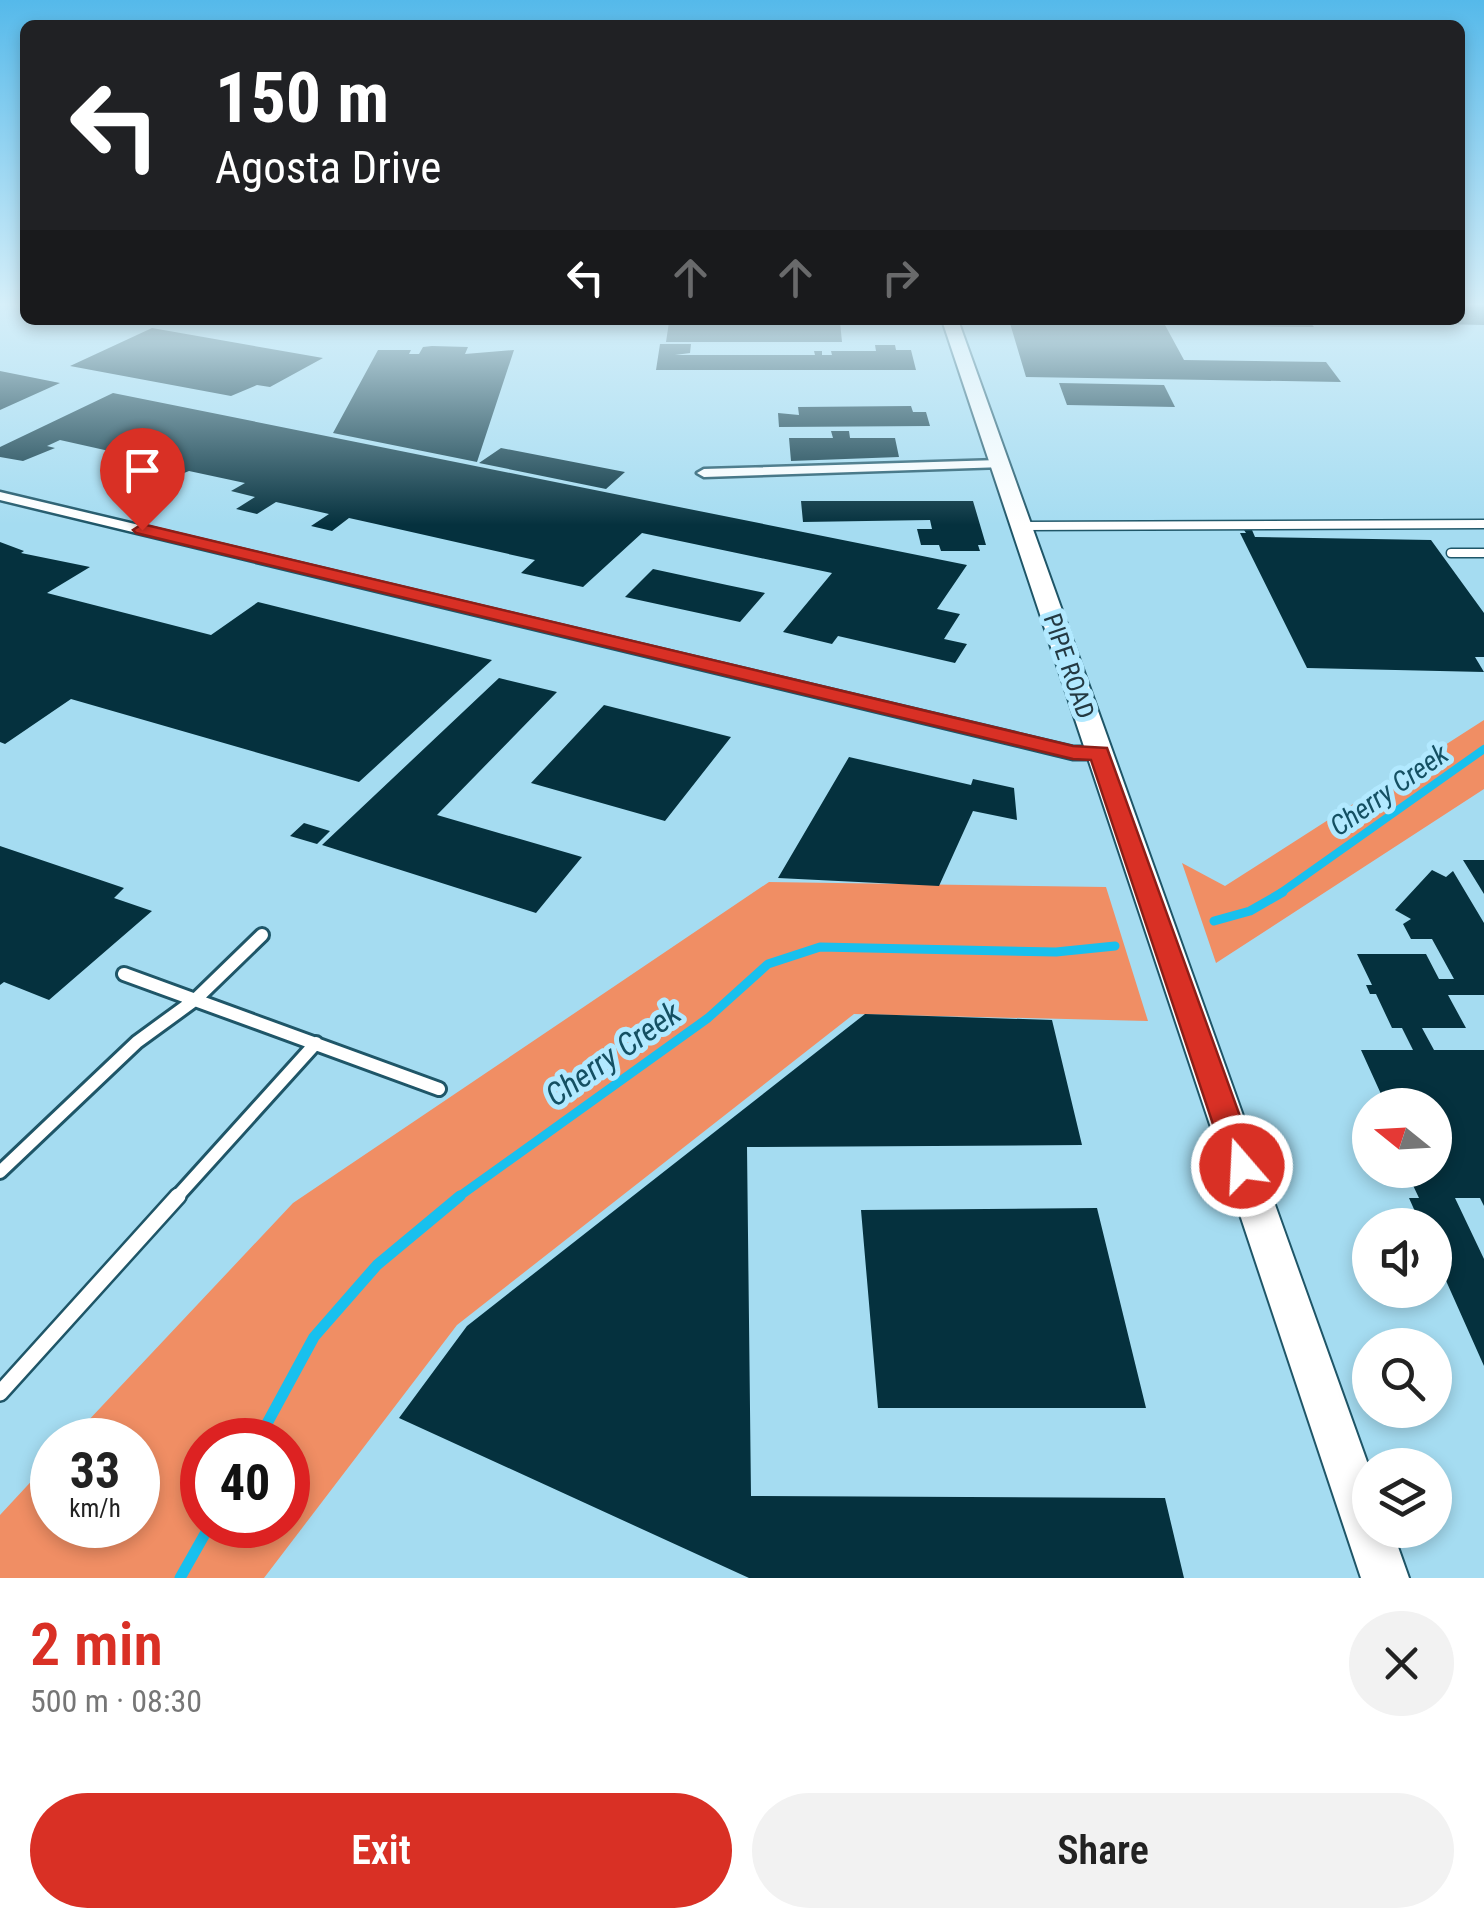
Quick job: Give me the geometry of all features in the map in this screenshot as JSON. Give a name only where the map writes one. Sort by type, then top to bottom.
[{"type":"street","name":"PIPE ROAD","points":[[970,379],[1385,1578]]},
{"type":"street","points":[[704,473],[999,464]]},
{"type":"street","points":[[0,496],[1073,753],[1100,753]]},
{"type":"lane","points":[[1022,526],[1484,524]]},
{"type":"lane","points":[[1451,553],[1484,553]]},
{"type":"lane","points":[[0,1172],[137,1042],[196,999],[262,935]]},
{"type":"lane","points":[[124,974],[439,1088]]},
{"type":"lane","points":[[0,1393],[316,1043]]},
{"type":"shaded area","points":[[1484,720],[1484,789],[1216,963],[1182,863],[1225,886]]},
{"type":"shaded area","points":[[769,882],[1106,887],[1148,1021],[854,1014],[457,1325],[310,1518],[310,1418],[180,1418],[180,1548],[287,1548],[264,1578],[0,1578],[0,1515],[30,1483],[30,1548],[160,1548],[160,1418],[91,1418],[293,1203]]},
{"type":"building","points":[[0,379],[60,383],[0,410]]},
{"type":"building","points":[[138,379],[285,379],[270,387],[257,385],[231,396]]},
{"type":"building","points":[[362,379],[505,379],[477,462],[333,433]]},
{"type":"building","points":[[1129,379],[1338,379],[1341,382]]},
{"type":"building","points":[[1059,383],[1164,385],[1175,407],[1067,405]]},
{"type":"building","points":[[113,393],[967,565],[937,609],[960,614],[944,639],[967,644],[955,663],[838,636],[832,644],[783,632],[832,573],[642,533],[583,587],[521,573],[535,560],[376,524],[349,518],[332,531],[311,526],[329,514],[276,502],[257,514],[236,509],[255,497],[231,491],[245,483],[189,471],[145,489],[137,483],[118,483],[127,475],[123,474],[147,461],[60,440],[47,446],[55,448],[23,461],[0,457],[0,447]]},
{"type":"building","points":[[911,406],[913,412],[926,412],[930,426],[779,427],[778,413],[799,415],[798,407]]},
{"type":"building","points":[[831,431],[849,431],[850,438],[895,438],[899,457],[791,461],[789,438],[833,438]]},
{"type":"building","points":[[501,448],[625,472],[606,489],[479,463]]},
{"type":"building","points":[[801,501],[973,501],[986,545],[978,545],[980,551],[941,551],[939,545],[921,545],[917,529],[932,529],[930,520],[803,522]]},
{"type":"building","points":[[1244,530],[1252,530],[1255,537],[1431,540],[1484,613],[1484,657],[1475,657],[1484,672],[1307,668],[1240,533],[1246,533]]},
{"type":"building","points":[[0,542],[24,551],[21,553],[90,567],[47,593],[211,635],[258,602],[492,660],[359,782],[71,699],[5,744],[0,742]]},
{"type":"building","points":[[653,569],[765,593],[740,622],[625,597]]},
{"type":"building","points":[[499,678],[557,692],[437,815],[582,857],[536,913],[322,845]]},
{"type":"building","points":[[604,705],[731,737],[665,821],[531,783]]},
{"type":"building","points":[[849,757],[971,785],[973,779],[1014,788],[1017,820],[973,811],[939,886],[778,878]]},
{"type":"building","points":[[304,823],[330,831],[317,844],[290,836]]},
{"type":"building","points":[[0,846],[124,888],[114,898],[152,911],[49,1000],[4,982],[0,985]]},
{"type":"building","points":[[1463,860],[1484,860],[1484,894]]},
{"type":"building","points":[[1432,870],[1446,877],[1453,871],[1484,923],[1484,995],[1448,995],[1466,1028],[1422,1028],[1434,1050],[1484,1050],[1484,1206],[1480,1198],[1455,1198],[1484,1259],[1484,1366],[1452,1294],[1452,1208],[1413,1208],[1409,1198],[1419,1198],[1414,1188],[1452,1188],[1452,1088],[1378,1088],[1361,1050],[1413,1050],[1402,1028],[1392,1028],[1376,994],[1370,994],[1366,985],[1372,985],[1357,954],[1426,954],[1439,979],[1454,979],[1432,939],[1411,939],[1403,924],[1411,919],[1395,910]]},
{"type":"building","points":[[865,1014],[1052,1020],[1082,1145],[747,1147],[751,1496],[1165,1498],[1184,1578],[749,1578],[399,1418],[467,1326]]},
{"type":"building","points":[[1097,1208],[1146,1408],[878,1408],[861,1210]]},
{"type":"waterway","name":"Cherry Creek","points":[[1279,894],[1484,749]]},
{"type":"waterway","name":"Cherry Creek","points":[[1214,921],[1250,911],[1283,892]]},
{"type":"waterway","name":"Cherry Creek","points":[[457,1198],[708,1018],[768,964],[820,947],[1056,952],[1115,946]]},
{"type":"waterway","name":"Cherry Creek","points":[[270,1418],[314,1337],[377,1265],[460,1196]]},
{"type":"waterway","name":"Cherry Creek","points":[[180,1578],[197,1548]]},
{"type":"route","points":[[142,530],[1073,753],[1100,753],[1242,1166]]}]
